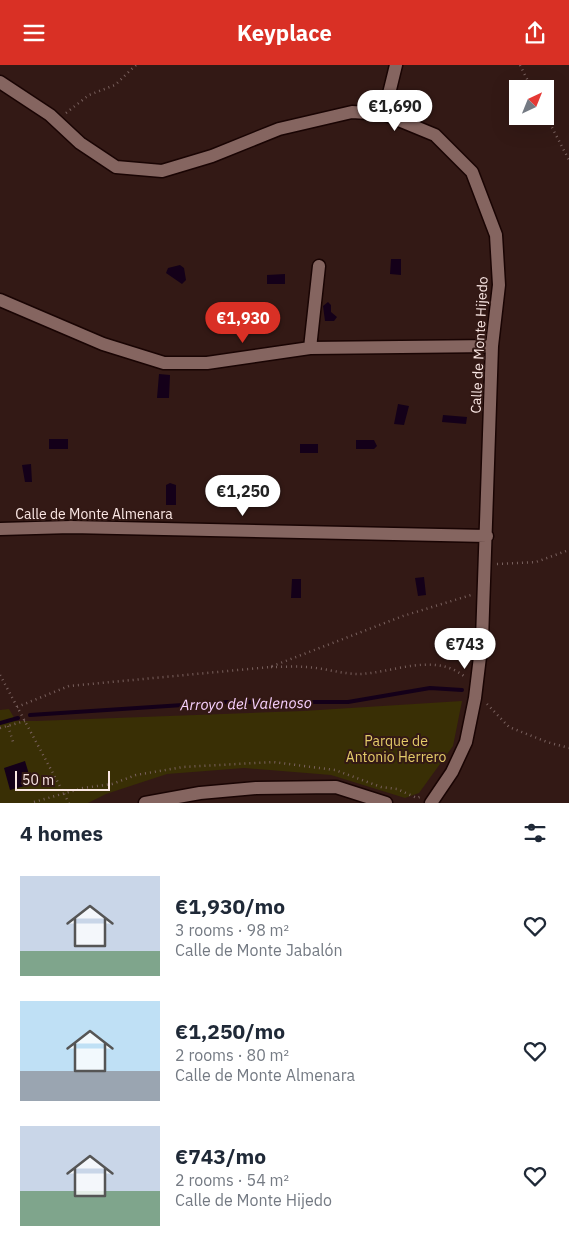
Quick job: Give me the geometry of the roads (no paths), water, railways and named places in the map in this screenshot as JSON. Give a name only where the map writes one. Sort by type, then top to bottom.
[{"type":"street","points":[[384,114],[396,65]]},
{"type":"street","name":"Calle de Monte Hijedo","points":[[0,82],[58,123],[80,143],[116,167],[162,171],[212,157],[279,129],[352,112],[384,114],[435,135],[472,173],[496,235],[499,285],[492,346],[482,640],[476,690],[466,742],[452,772],[431,803]]},
{"type":"street","points":[[310,348],[319,267]]},
{"type":"street","points":[[0,300],[103,344],[164,363],[207,363],[310,348],[492,346]]},
{"type":"street","name":"Calle de Monte Almenara","points":[[0,529],[71,527],[487,536]]},
{"type":"street","points":[[144,803],[200,793],[256,788],[336,787],[386,803]]},
{"type":"waterway","name":"Arroyo del Valenoso","points":[[30,715],[229,702],[348,702],[430,688],[462,690]]},
{"type":"waterway","name":"Arroyo del Valenoso","points":[[0,723],[18,718]]},
{"type":"park label","name":"Parque de Antonio Herrero","points":[[396,749]]}]
